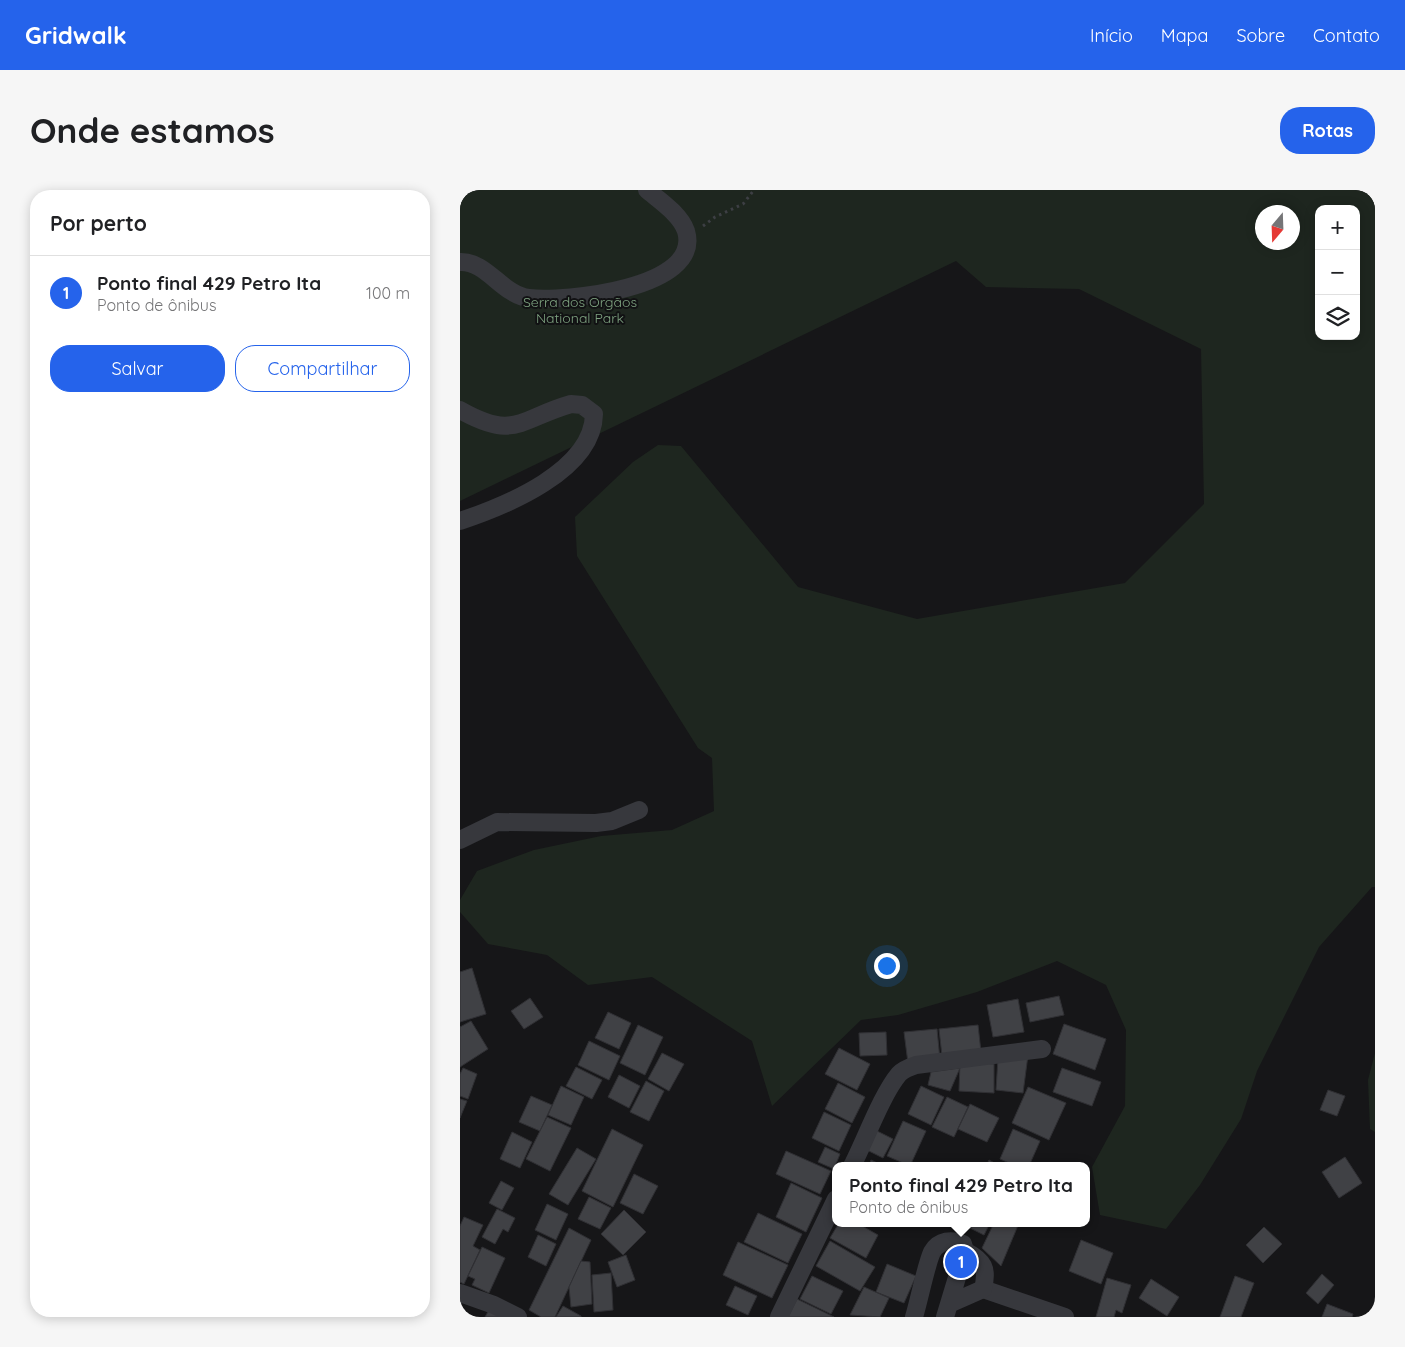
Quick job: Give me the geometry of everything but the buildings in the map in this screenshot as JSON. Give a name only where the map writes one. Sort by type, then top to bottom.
[{"type":"street","points":[[460,262],[469,262],[478,266],[520,296],[539,299],[615,291],[658,277],[678,264],[685,248],[686,239],[680,220],[647,190]]},
{"type":"street","points":[[460,410],[491,426],[505,427],[572,404],[582,405],[594,414],[591,435],[566,465],[532,491],[515,500],[460,521]]},
{"type":"street","points":[[460,840],[487,825],[505,820],[596,823],[612,821],[639,810]]},
{"type":"street","points":[[854,1162],[893,1085],[900,1073],[907,1068],[1042,1049]]},
{"type":"street","points":[[779,1317],[832,1207]]},
{"type":"street","points":[[914,1317],[932,1252],[947,1240],[963,1244],[965,1251],[947,1310]]},
{"type":"street","points":[[947,1310],[983,1289],[986,1275],[984,1266],[977,1257],[965,1251]]},
{"type":"street","points":[[983,1289],[1065,1317]]},
{"type":"street","points":[[460,1293],[494,1305],[518,1317]]},
{"type":"path","points":[[686,239],[715,217],[743,204],[754,190]]},
{"type":"green space","name":"Serra dos Orgãos National Park","points":[[460,190],[1375,190],[1375,887],[1372,887],[1319,947],[1257,1071],[1241,1119],[1200,1185],[1166,1229],[1100,1215],[1092,1167],[1125,1106],[1126,1030],[1106,985],[1057,961],[977,992],[898,1015],[861,1020],[772,1106],[752,1041],[652,977],[588,985],[547,955],[488,944],[460,912],[460,900],[477,871],[534,850],[601,836],[672,830],[714,811],[712,758],[698,748],[577,556],[575,517],[633,462],[658,445],[681,446],[798,587],[917,619],[1125,583],[1204,504],[1201,349],[1079,289],[986,287],[956,261],[460,501]]},
{"type":"green space","points":[[1375,1053],[1375,1132],[1370,1129],[1368,1080]]},
{"type":"place","name":"Ponto final 429 Petro Ita","points":[[961,1262]]}]
